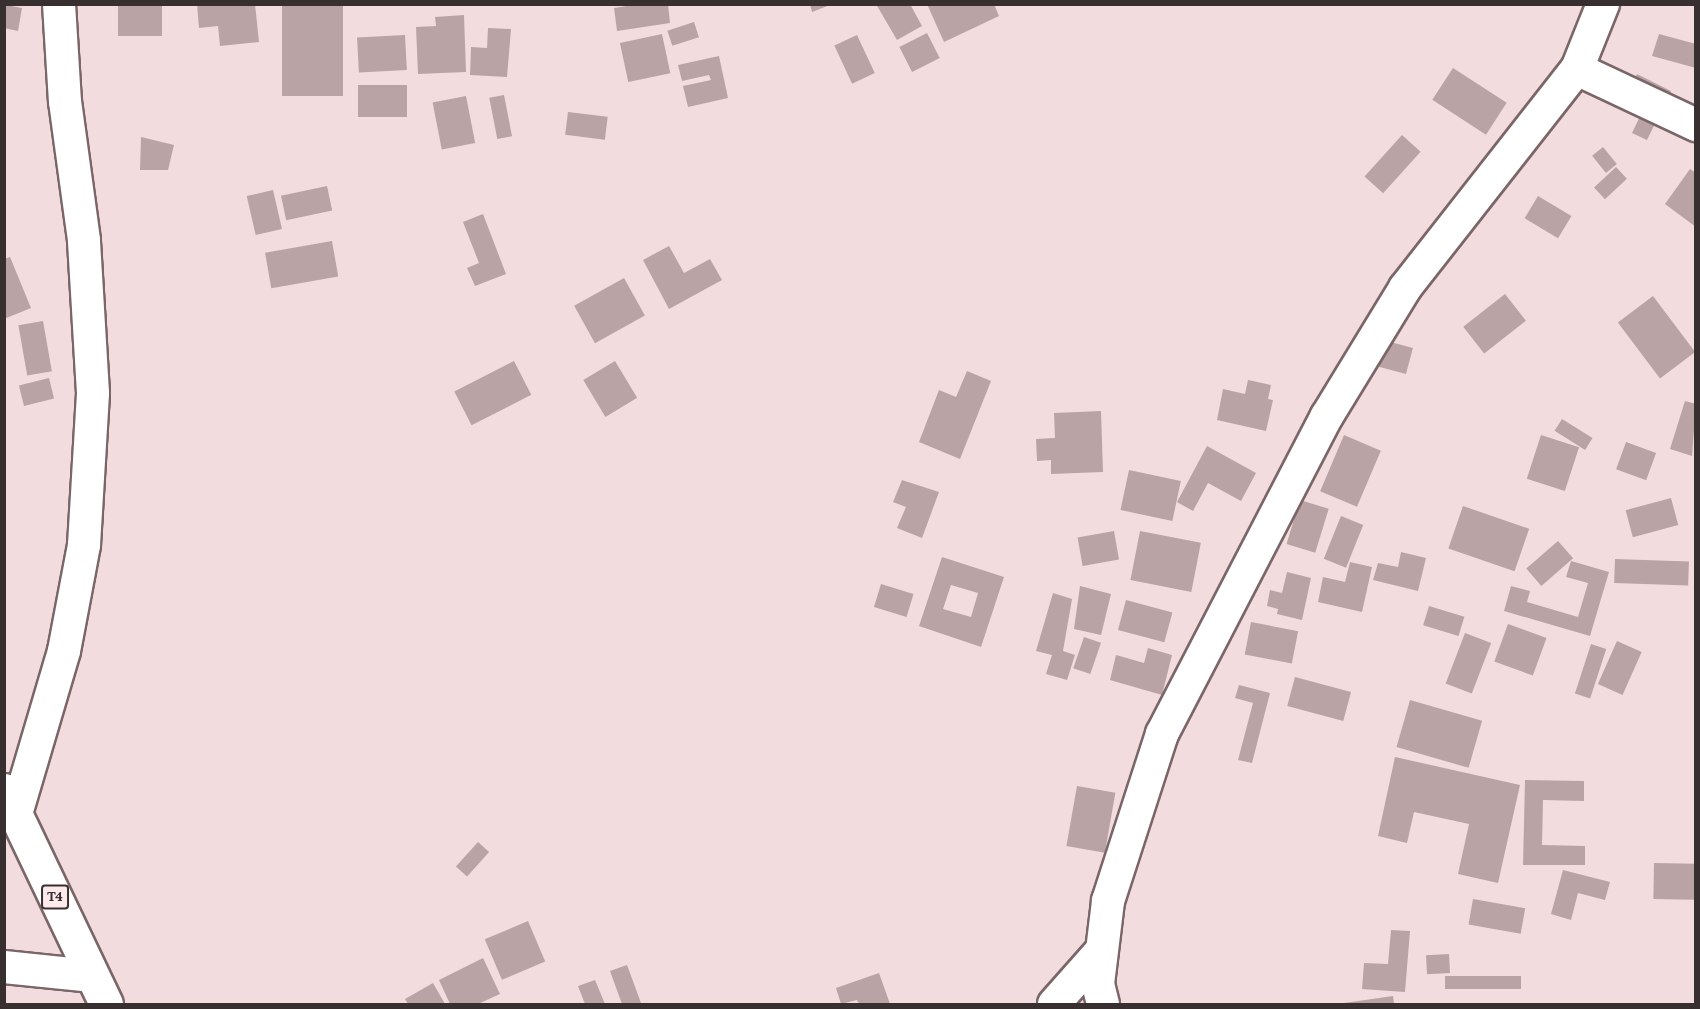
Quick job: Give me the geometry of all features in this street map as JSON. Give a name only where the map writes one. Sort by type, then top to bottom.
[{"type":"highway","name":"T4","points":[[10,802],[106,1005]]},
{"type":"street","points":[[10,802],[64,651],[80,566],[93,393],[84,240],[65,102],[59,4]]},
{"type":"street","points":[[1103,1005],[1098,984],[1108,901],[1162,734],[1327,416],[1405,288],[1577,69],[1603,4]]},
{"type":"street","points":[[1577,69],[1695,125]]},
{"type":"street","points":[[1054,1005],[1102,950]]},
{"type":"street","points":[[4,967],[91,976]]},
{"type":"building","points":[[118,4],[162,4],[162,36],[118,36]]},
{"type":"building","points":[[197,4],[255,4],[259,42],[220,46],[218,26],[199,28]]},
{"type":"building","points":[[282,4],[343,4],[343,96],[282,96]]},
{"type":"building","points":[[640,4],[668,4],[670,23],[617,31],[614,8]]},
{"type":"building","points":[[810,4],[830,4],[830,5],[812,12]]},
{"type":"building","points":[[876,4],[910,4],[922,26],[897,40]]},
{"type":"building","points":[[927,4],[994,4],[999,16],[944,42]]},
{"type":"building","points":[[6,5],[22,8],[18,31],[4,28]]},
{"type":"building","points":[[464,15],[466,72],[418,74],[416,27],[436,26],[435,17]]},
{"type":"building","points":[[694,22],[699,37],[672,46],[667,31]]},
{"type":"building","points":[[488,28],[511,29],[507,77],[470,75],[471,47],[487,48]]},
{"type":"building","points":[[927,33],[940,58],[912,72],[899,47]]},
{"type":"building","points":[[662,34],[670,73],[628,82],[620,43]]},
{"type":"building","points":[[1659,34],[1696,44],[1696,68],[1652,56]]},
{"type":"building","points":[[405,35],[407,70],[359,72],[357,38]]},
{"type":"building","points":[[857,35],[875,73],[852,84],[834,46]]},
{"type":"building","points":[[719,56],[728,98],[688,107],[683,86],[711,80],[709,75],[682,81],[678,65]]},
{"type":"building","points":[[1453,68],[1507,103],[1486,135],[1432,100]]},
{"type":"building","points":[[1637,74],[1671,91],[1647,140],[1632,133],[1647,102],[1628,93]]},
{"type":"building","points":[[358,85],[407,85],[407,117],[358,117]]},
{"type":"building","points":[[504,95],[512,136],[497,139],[489,98]]},
{"type":"building","points":[[466,96],[475,143],[442,150],[433,102]]},
{"type":"building","points":[[568,112],[608,117],[605,140],[565,135]]},
{"type":"building","points":[[1402,135],[1421,152],[1383,193],[1365,177]]},
{"type":"building","points":[[141,137],[174,145],[168,170],[140,170]]},
{"type":"building","points":[[1603,147],[1617,164],[1606,173],[1592,156]]},
{"type":"building","points":[[1616,167],[1627,179],[1605,199],[1594,187]]},
{"type":"building","points":[[1690,169],[1696,173],[1696,227],[1665,204]]},
{"type":"building","points":[[327,186],[332,210],[286,220],[281,196]]},
{"type":"building","points":[[273,190],[282,229],[256,235],[247,196]]},
{"type":"building","points":[[1538,196],[1571,216],[1558,238],[1525,218]]},
{"type":"building","points":[[483,214],[506,274],[475,286],[467,268],[479,263],[463,222]]},
{"type":"building","points":[[332,241],[338,276],[271,288],[265,253]]},
{"type":"building","points":[[669,246],[684,273],[710,259],[722,280],[669,309],[643,260]]},
{"type":"building","points":[[10,257],[31,308],[4,319],[4,259]]},
{"type":"building","points":[[624,278],[645,316],[595,343],[574,306]]},
{"type":"building","points":[[1505,294],[1526,321],[1484,353],[1463,327]]},
{"type":"building","points":[[1653,296],[1695,352],[1660,378],[1618,322]]},
{"type":"building","points":[[43,321],[52,371],[27,376],[18,325]]},
{"type":"building","points":[[1383,340],[1413,348],[1406,374],[1376,366]]},
{"type":"building","points":[[514,361],[531,395],[472,425],[454,391]]},
{"type":"building","points":[[615,361],[637,398],[605,417],[583,380]]},
{"type":"building","points":[[967,371],[991,381],[960,459],[919,442],[939,390],[956,397]]},
{"type":"building","points":[[49,378],[54,398],[24,406],[19,385]]},
{"type":"building","points":[[1248,380],[1271,385],[1268,399],[1273,400],[1266,431],[1217,420],[1223,389],[1245,394]]},
{"type":"building","points":[[1685,401],[1696,404],[1692,456],[1670,449]]},
{"type":"building","points":[[1101,411],[1103,472],[1051,474],[1051,460],[1037,461],[1036,439],[1055,438],[1054,413]]},
{"type":"building","points":[[1562,419],[1593,438],[1585,450],[1555,431]]},
{"type":"building","points":[[1344,435],[1381,451],[1357,507],[1320,491]]},
{"type":"building","points":[[1541,435],[1579,447],[1565,491],[1527,479]]},
{"type":"building","points":[[1626,442],[1656,453],[1646,480],[1616,469]]},
{"type":"building","points":[[1207,446],[1256,473],[1241,501],[1208,483],[1193,511],[1177,502]]},
{"type":"building","points":[[1129,470],[1181,481],[1172,521],[1120,510]]},
{"type":"building","points":[[902,480],[939,492],[922,538],[897,528],[906,507],[893,502]]},
{"type":"building","points":[[1671,498],[1678,525],[1633,537],[1626,510]]},
{"type":"building","points":[[1300,500],[1329,509],[1315,553],[1287,544]]},
{"type":"building","points":[[1463,506],[1529,529],[1515,571],[1448,549]]},
{"type":"building","points":[[1341,516],[1363,525],[1346,568],[1324,559]]},
{"type":"building","points":[[1114,531],[1119,560],[1083,566],[1078,537]]},
{"type":"building","points":[[1140,531],[1201,543],[1191,592],[1130,580]]},
{"type":"building","points":[[1558,541],[1573,558],[1541,586],[1526,569]]},
{"type":"building","points":[[1401,552],[1426,558],[1418,591],[1373,580],[1378,563],[1398,567]]},
{"type":"building","points":[[942,557],[1004,577],[981,647],[919,626]],"holes":[[[951,585],[978,593],[971,617],[943,609]]]},
{"type":"building","points":[[1615,559],[1689,562],[1688,586],[1614,583]]},
{"type":"building","points":[[1571,561],[1609,572],[1590,636],[1504,611],[1511,586],[1530,591],[1527,602],[1578,617],[1588,583],[1566,577]]},
{"type":"building","points":[[1350,562],[1372,567],[1362,612],[1318,602],[1323,577],[1345,582]]},
{"type":"building","points":[[1287,572],[1311,578],[1302,620],[1277,614],[1278,609],[1267,606],[1270,590],[1282,593]]},
{"type":"building","points":[[881,584],[914,594],[906,617],[874,607]]},
{"type":"building","points":[[1080,586],[1111,594],[1101,635],[1074,629]]},
{"type":"building","points":[[1053,593],[1072,599],[1063,651],[1075,655],[1067,680],[1046,674],[1052,655],[1036,651]]},
{"type":"building","points":[[1126,600],[1172,612],[1164,642],[1118,630]]},
{"type":"building","points":[[1429,606],[1464,617],[1459,636],[1423,625]]},
{"type":"building","points":[[1251,622],[1298,631],[1292,664],[1245,654]]},
{"type":"building","points":[[1508,624],[1547,638],[1533,676],[1494,662]]},
{"type":"building","points":[[1465,633],[1491,643],[1472,693],[1446,683]]},
{"type":"building","points":[[1084,637],[1101,643],[1090,674],[1073,668]]},
{"type":"building","points":[[1617,641],[1642,652],[1623,695],[1598,684]]},
{"type":"building","points":[[1591,644],[1606,649],[1590,698],[1575,693]]},
{"type":"building","points":[[1148,648],[1172,655],[1162,695],[1110,680],[1116,655],[1144,663]]},
{"type":"building","points":[[1295,677],[1351,692],[1343,721],[1287,706]]},
{"type":"building","points":[[1239,685],[1270,693],[1252,763],[1238,760],[1253,703],[1235,698]]},
{"type":"building","points":[[1410,700],[1482,721],[1469,768],[1396,747]]},
{"type":"building","points":[[1395,757],[1520,785],[1498,883],[1458,874],[1469,824],[1414,812],[1407,843],[1378,836]]},
{"type":"building","points":[[1525,780],[1584,781],[1584,801],[1543,800],[1542,845],[1585,846],[1585,865],[1523,865]]},
{"type":"building","points":[[1077,786],[1115,793],[1105,853],[1066,846]]},
{"type":"building","points":[[478,842],[489,852],[467,877],[456,867]]},
{"type":"building","points":[[1654,863],[1696,864],[1695,900],[1653,899]]},
{"type":"building","points":[[1563,870],[1610,882],[1605,900],[1578,893],[1571,920],[1551,914]]},
{"type":"building","points":[[1473,899],[1525,908],[1521,934],[1468,925]]},
{"type":"building","points":[[528,921],[545,962],[502,980],[485,939]]},
{"type":"building","points":[[1391,930],[1410,931],[1405,992],[1362,989],[1364,963],[1388,964]]},
{"type":"building","points":[[1449,954],[1450,973],[1427,974],[1426,955]]},
{"type":"building","points":[[483,958],[500,994],[478,1004],[450,1004],[439,980]]},
{"type":"building","points":[[627,965],[641,1003],[622,1004],[610,971]]},
{"type":"building","points":[[879,973],[890,1004],[859,1004],[857,1000],[841,1004],[836,988]]},
{"type":"building","points":[[1445,976],[1521,976],[1521,989],[1445,989]]},
{"type":"building","points":[[595,980],[605,1004],[585,1004],[578,986]]},
{"type":"building","points":[[433,983],[445,1004],[408,1004],[405,999]]},
{"type":"building","points":[[1393,996],[1394,1004],[1344,1004],[1344,1003]]}]
